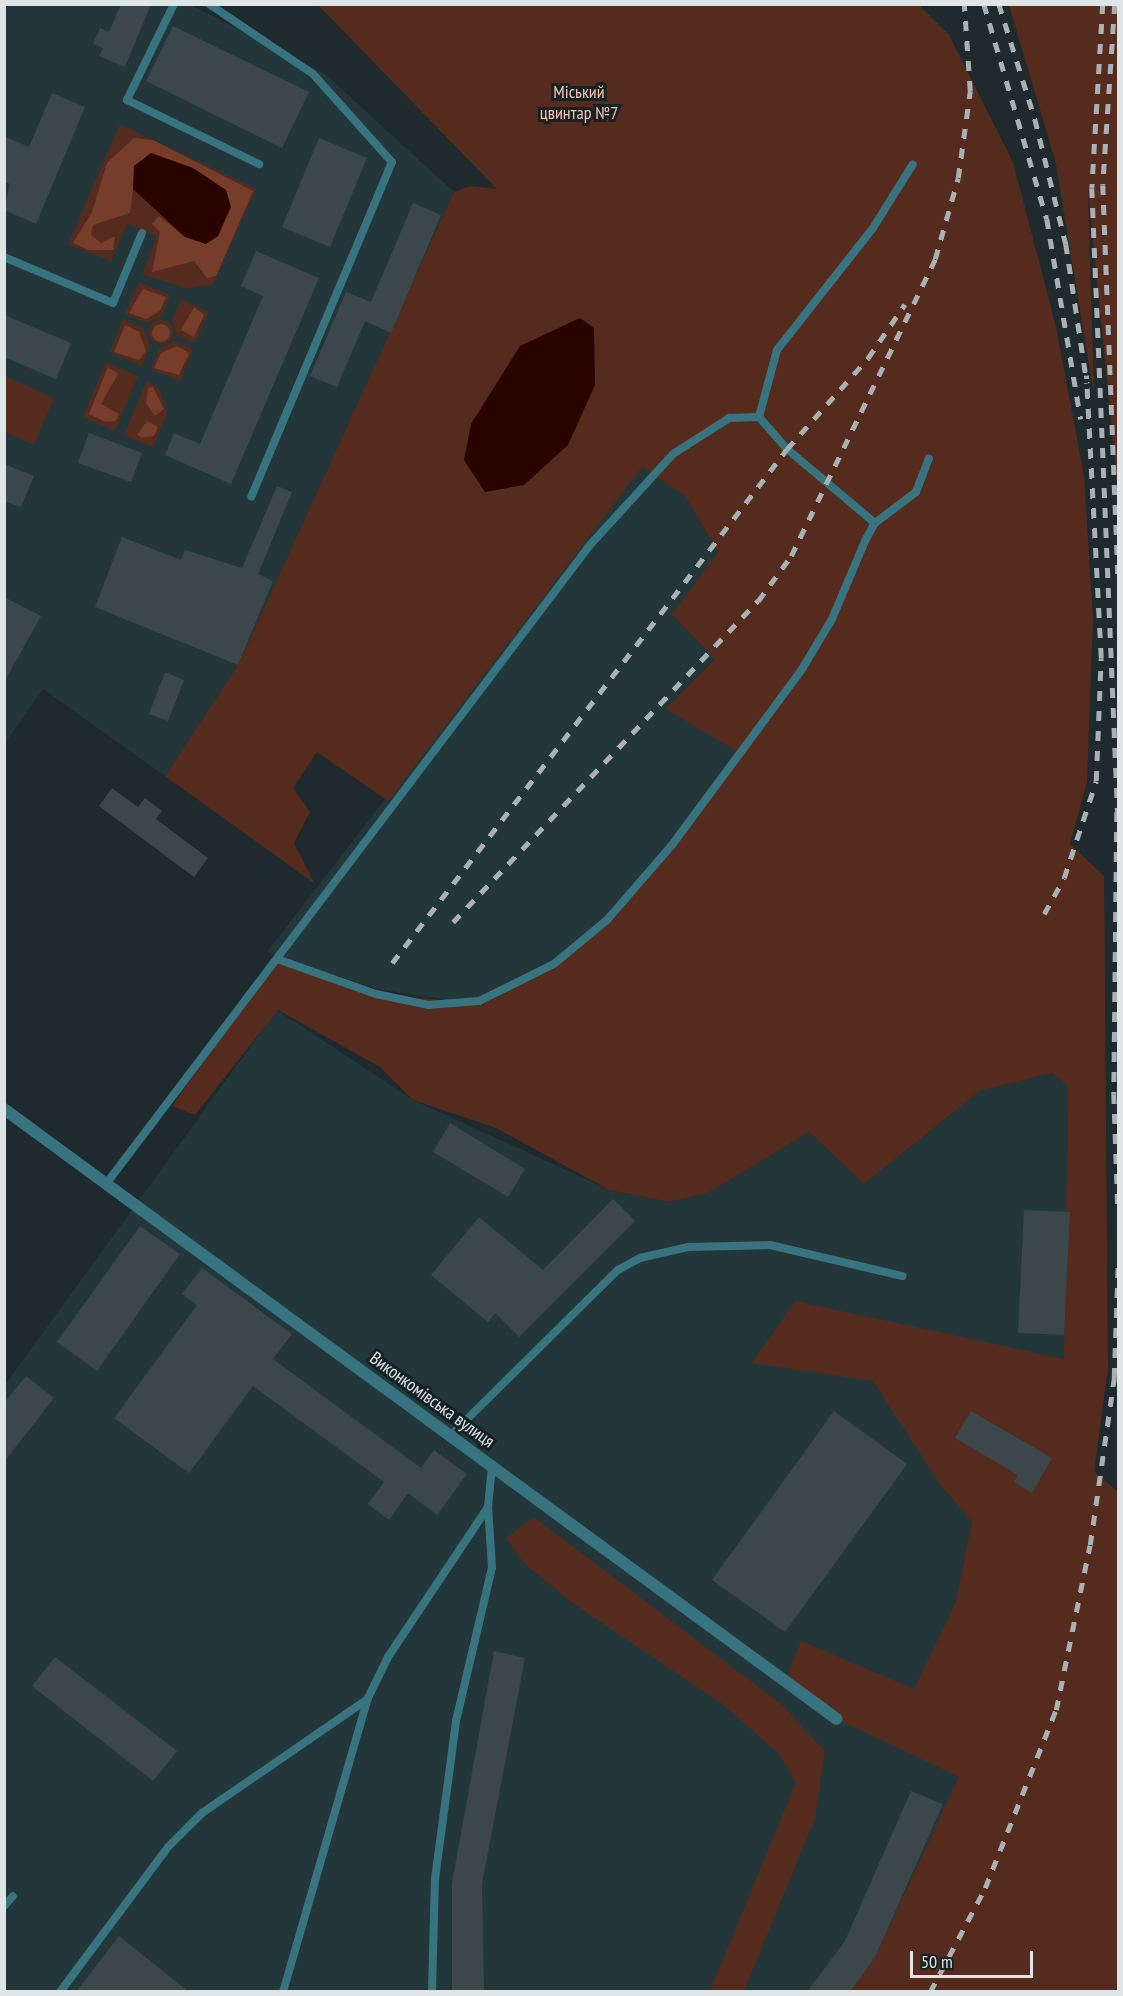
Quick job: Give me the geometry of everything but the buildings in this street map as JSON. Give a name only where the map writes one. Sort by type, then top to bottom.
[{"type":"street","name":"Виконкомівська вулиця","points":[[4,1109],[837,1719]]},
{"type":"lane","points":[[174,4],[127,100],[259,164]]},
{"type":"lane","points":[[209,4],[313,74],[392,162],[251,497]]},
{"type":"lane","points":[[759,417],[777,350],[873,228],[913,164]]},
{"type":"lane","points":[[4,257],[113,303],[142,232]]},
{"type":"lane","points":[[759,417],[787,449],[875,523]]},
{"type":"lane","points":[[106,1184],[590,545],[673,454],[729,418],[759,417]]},
{"type":"lane","points":[[277,959],[376,994],[428,1005],[479,1001],[554,964],[607,920],[654,870],[802,669],[832,619],[875,523],[916,492],[929,458]]},
{"type":"lane","points":[[450,1436],[618,1270],[640,1258],[688,1247],[770,1245],[902,1276]]},
{"type":"lane","points":[[432,1992],[435,1879],[456,1721],[492,1567],[488,1507],[492,1466]]},
{"type":"lane","points":[[283,1992],[368,1698],[395,1647],[488,1507]]},
{"type":"lane","points":[[60,1992],[168,1847],[202,1813],[368,1698]]},
{"type":"lane","points":[[4,1906],[13,1896]]},
{"type":"shaded area","points":[[5,5],[191,5],[325,74],[454,192],[238,665],[165,776],[43,689],[5,743]]},
{"type":"shaded area","points":[[134,138],[153,140],[253,191],[216,276],[207,278],[194,261],[152,272],[160,232],[152,224],[159,216],[185,237],[206,244],[133,189],[130,213],[93,225],[91,235],[101,243],[115,236],[113,250],[89,250],[73,243],[92,212],[107,163]]},
{"type":"shaded area","points":[[151,153],[193,168],[226,190],[231,207],[218,236],[206,244],[185,237],[133,189],[134,166]]},
{"type":"shaded area","points":[[143,289],[166,297],[160,311],[146,319],[129,313]]},
{"type":"shaded area","points":[[194,307],[204,315],[194,337],[181,330]]},
{"type":"shaded area","points":[[580,318],[594,328],[595,385],[568,445],[524,485],[485,492],[464,460],[471,424],[520,346]]},
{"type":"shaded area","points":[[157,324],[165,324],[170,329],[168,340],[157,342],[152,337],[152,329]]},
{"type":"shaded area","points":[[125,325],[139,332],[146,351],[139,360],[114,352]]},
{"type":"shaded area","points":[[177,346],[189,353],[179,375],[154,368],[161,353]]},
{"type":"shaded area","points":[[108,367],[118,374],[101,404],[119,414],[116,421],[106,422],[89,414]]},
{"type":"shaded area","points":[[153,387],[164,409],[155,416],[146,403],[148,388]]},
{"type":"shaded area","points":[[147,421],[158,427],[154,436],[142,438],[137,435]]},
{"type":"shaded area","points":[[642,466],[685,496],[718,552],[715,658],[667,709],[741,752],[672,845],[581,942],[521,984],[463,1002],[377,989],[267,952]]},
{"type":"shaded area","points":[[277,1010],[413,1100],[609,1190],[669,1202],[708,1193],[809,1132],[864,1184],[980,1091],[1052,1073],[1068,1086],[1073,1460],[1008,1764],[882,1991],[5,1992],[5,1385]]},
{"type":"green space","name":"Міський цвинтар №7","points":[[318,5],[919,5],[949,35],[1013,162],[1056,327],[1084,476],[1093,619],[1087,782],[1070,844],[1104,876],[1108,1368],[1094,1471],[1118,1492],[1118,1991],[850,1991],[875,1957],[959,1777],[837,1719],[785,1681],[801,1641],[914,1689],[956,1602],[972,1522],[940,1484],[873,1381],[752,1363],[795,1301],[1064,1359],[1068,1086],[1052,1073],[980,1091],[864,1184],[809,1132],[708,1193],[669,1202],[609,1190],[496,1128],[413,1100],[380,1067],[278,1010],[195,1115],[172,1106],[277,959],[376,994],[463,1002],[512,987],[581,942],[640,885],[740,753],[666,709],[715,659],[672,614],[718,552],[685,496],[642,467],[388,801],[317,752],[293,788],[310,812],[294,843],[315,884],[165,776],[238,665],[454,192],[470,186],[497,189]]},
{"type":"green space","points":[[1009,5],[1118,5],[1118,492],[1088,188],[1094,395],[1056,164]]},
{"type":"green space","points":[[120,124],[256,189],[213,284],[189,289],[142,274],[157,236],[127,224],[111,261],[68,244]]},
{"type":"green space","points":[[139,282],[170,295],[162,316],[147,323],[125,314]]},
{"type":"green space","points":[[181,299],[209,312],[195,343],[177,336],[172,319]]},
{"type":"green space","points":[[123,319],[144,329],[150,345],[142,366],[110,352]]},
{"type":"green space","points":[[161,320],[170,323],[173,332],[170,341],[161,344],[152,341],[149,332],[152,323]]},
{"type":"green space","points":[[175,341],[193,349],[180,381],[151,369],[159,349]]},
{"type":"green space","points":[[106,362],[138,376],[115,431],[83,417]]},
{"type":"green space","points":[[5,376],[54,398],[34,445],[5,432]]},
{"type":"green space","points":[[147,380],[160,390],[167,413],[153,447],[124,435]]},
{"type":"green space","points":[[534,1517],[781,1704],[825,1751],[815,1818],[744,1991],[710,1991],[796,1782],[779,1754],[721,1703],[571,1602],[524,1563],[506,1538]]},
{"type":"railway","points":[[453,922],[758,601],[791,556],[935,259],[958,178],[970,91],[964,4]]},
{"type":"railway","points":[[984,4],[1047,219],[1081,419]]},
{"type":"railway","points":[[999,4],[1035,119],[1066,244],[1087,383]]},
{"type":"railway","points":[[1103,4],[1092,188],[1118,819]]},
{"type":"railway","points":[[1115,4],[1103,185],[1118,574]]},
{"type":"railway","points":[[392,963],[787,449],[868,358],[905,304]]},
{"type":"railway","points":[[1044,914],[1064,878],[1096,781],[1101,658],[1086,375]]},
{"type":"railway","points":[[1117,812],[1114,1094],[1118,1209]]},
{"type":"railway","points":[[930,1992],[985,1888],[1056,1710],[1090,1545],[1114,1378],[1118,1265]]}]
